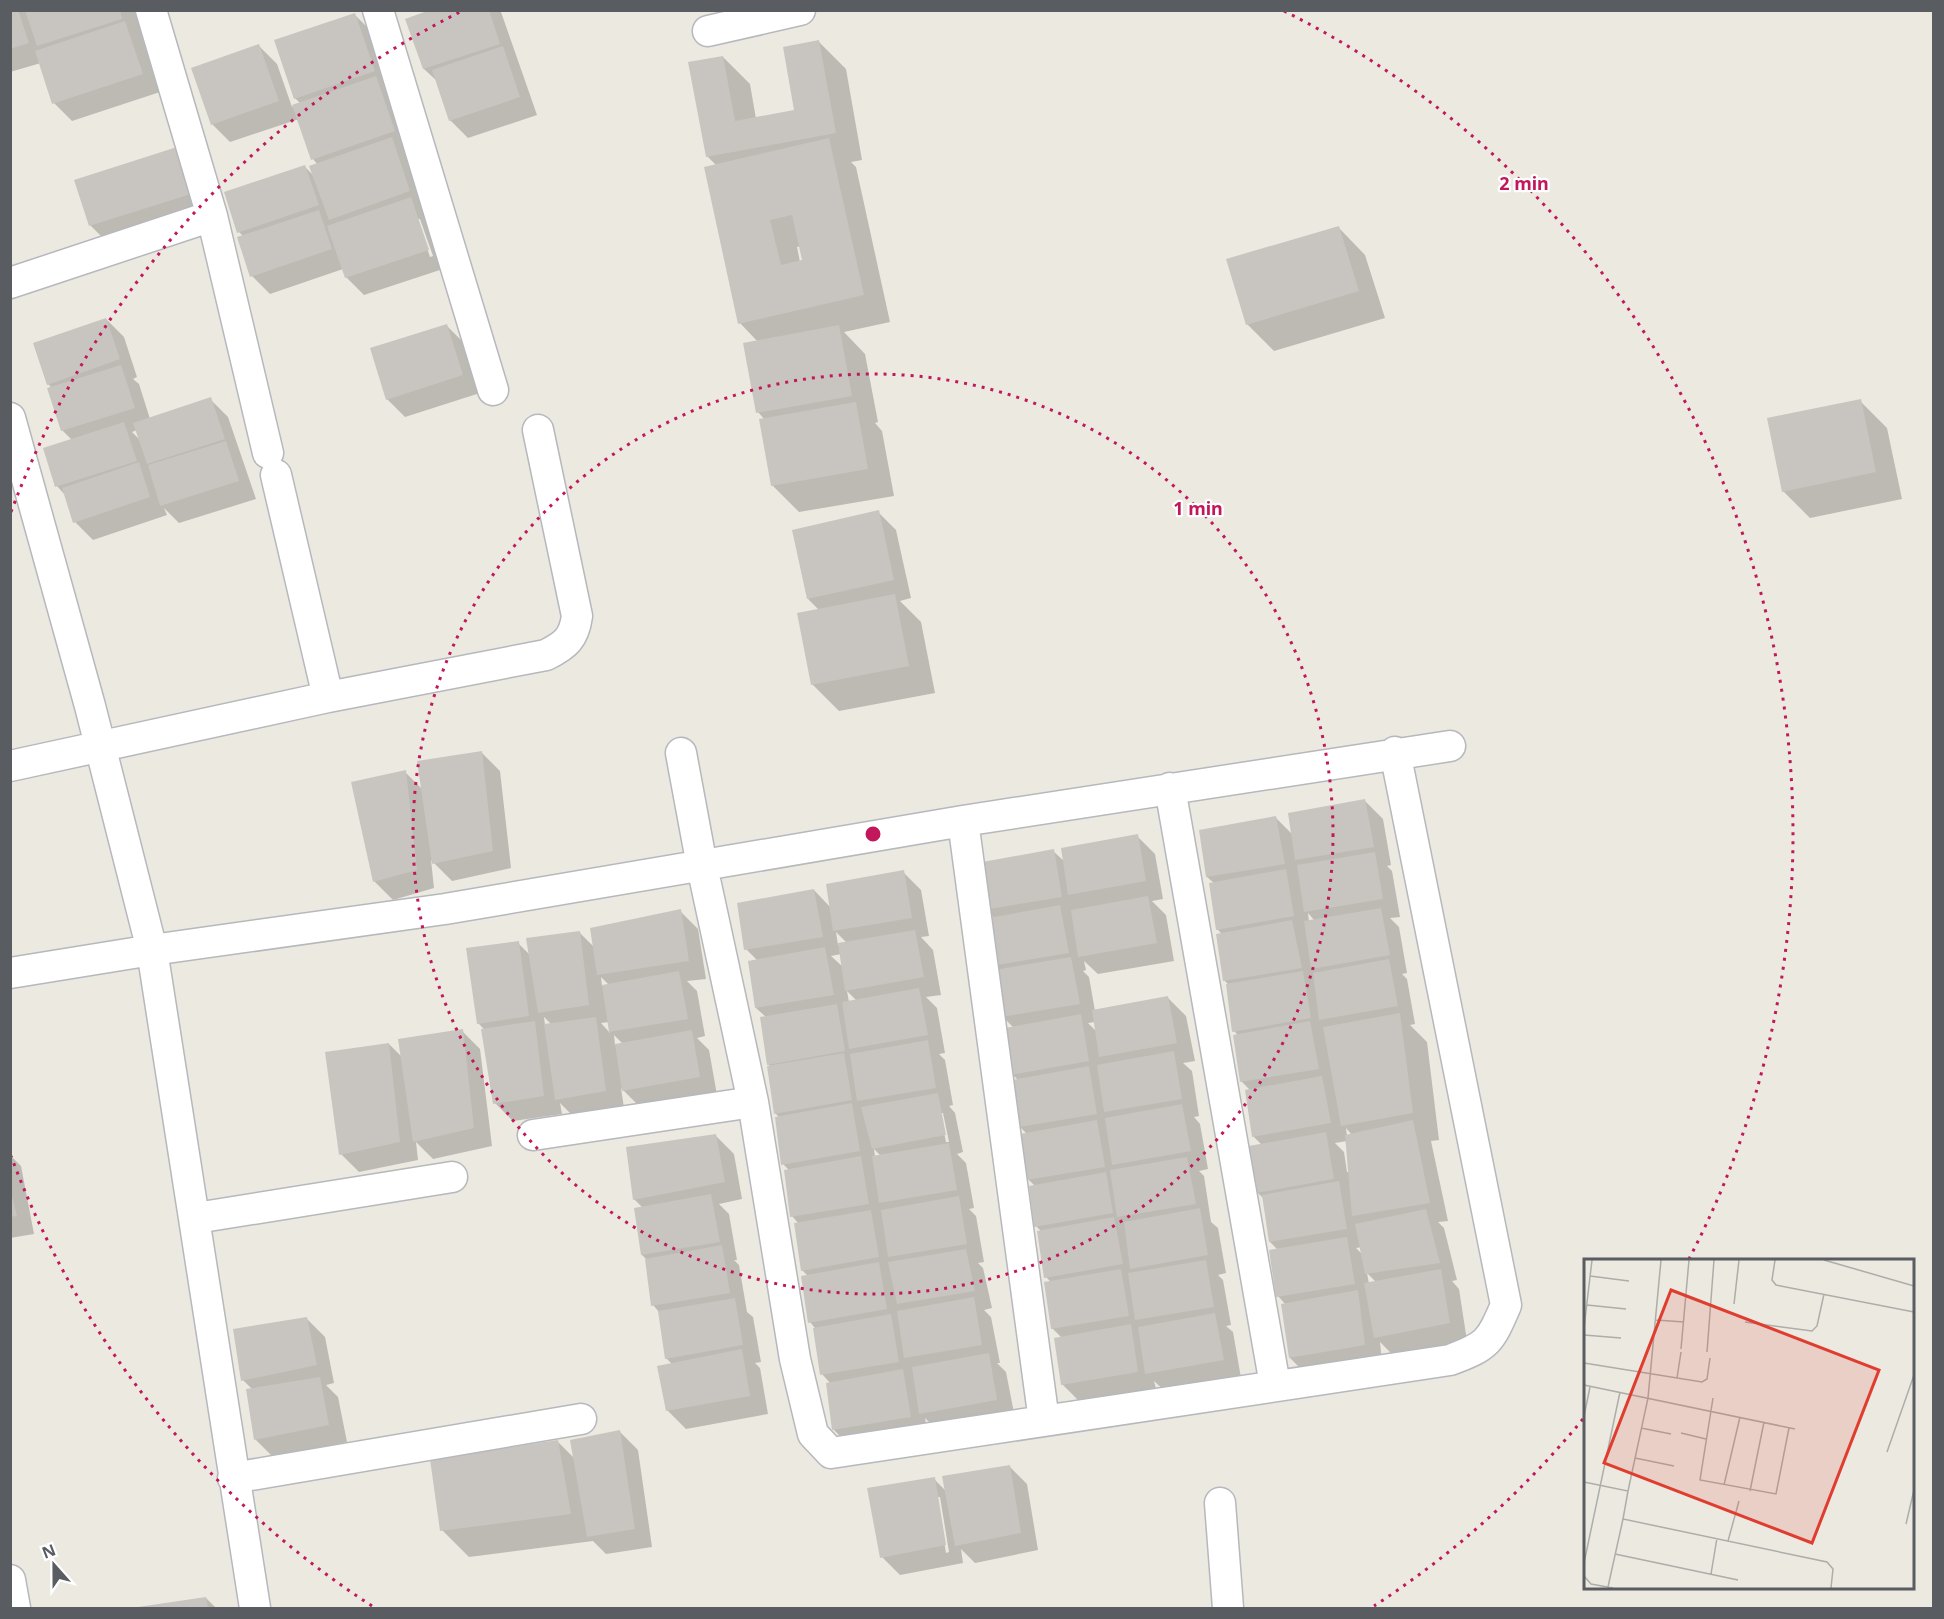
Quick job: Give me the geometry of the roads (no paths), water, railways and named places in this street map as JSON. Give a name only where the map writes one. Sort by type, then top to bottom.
[{"type":"street","points":[[151,10],[212,216],[328,697]]},
{"type":"street","points":[[378,10],[493,390]]},
{"type":"street","points":[[708,31],[800,10]]},
{"type":"street","points":[[10,283],[212,216]]},
{"type":"street","points":[[10,418],[100,746],[152,950],[196,1218],[233,1478],[255,1608]]},
{"type":"street","points":[[10,766],[328,697],[546,655],[564,646],[574,633],[577,615],[538,430]]},
{"type":"street","points":[[10,973],[152,950],[445,909],[963,821],[1450,746]]},
{"type":"street","points":[[681,753],[702,866],[753,1102],[795,1359],[813,1434],[831,1453],[1450,1360],[1474,1351],[1492,1337],[1506,1305],[1395,753]]},
{"type":"street","points":[[1170,788],[1275,1385]]},
{"type":"street","points":[[963,821],[1044,1421]]},
{"type":"street","points":[[533,1135],[753,1102]]},
{"type":"street","points":[[196,1218],[452,1177]]},
{"type":"street","points":[[233,1478],[581,1419]]},
{"type":"street","points":[[1220,1503],[1228,1608]]},
{"type":"street","points":[[10,1580],[15,1608]]}]
